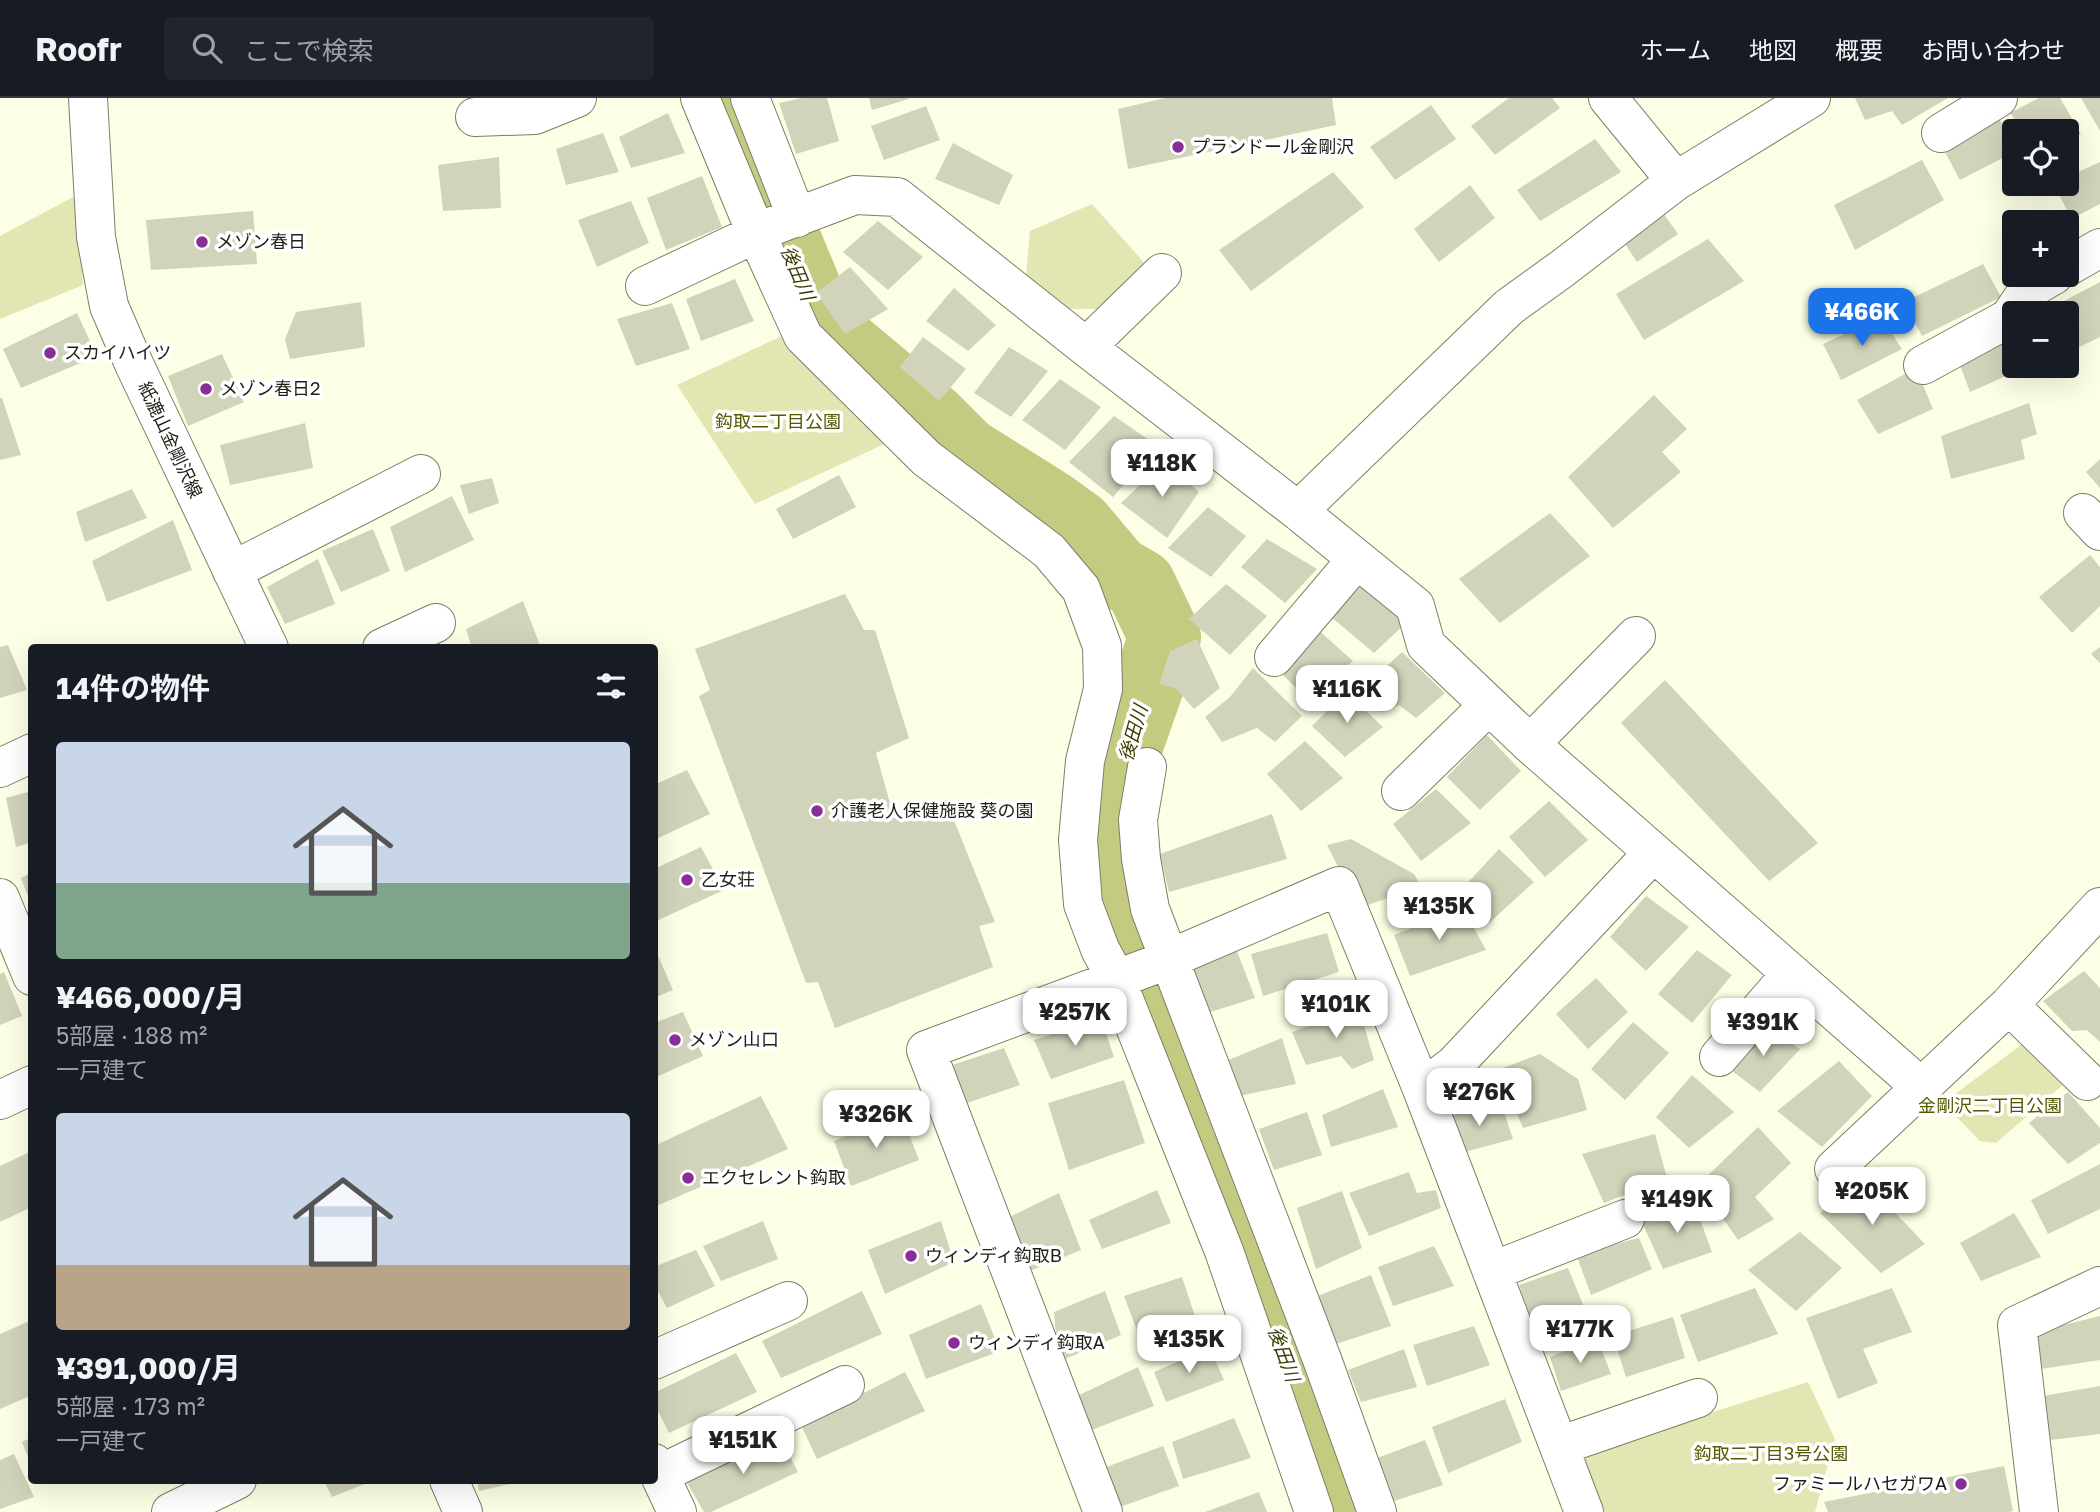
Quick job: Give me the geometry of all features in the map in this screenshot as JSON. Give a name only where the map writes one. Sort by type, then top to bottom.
[{"type":"street","name":"紙漉山金剛沢線","points":[[88,98],[96,237],[109,306],[232,571],[260,644]]},
{"type":"street","points":[[475,117],[535,115],[578,98]]},
{"type":"street","points":[[700,98],[778,225]]},
{"type":"street","points":[[750,98],[803,335],[926,458],[1049,551],[1080,589],[1102,646],[1103,689],[1085,761],[1078,840],[1083,904],[1100,949],[1143,969],[1323,1362],[1377,1512]]},
{"type":"street","points":[[1608,98],[1676,181]]},
{"type":"street","points":[[1941,133],[1998,98]]},
{"type":"street","points":[[1298,510],[1509,307],[1676,181],[1788,103]]},
{"type":"street","points":[[645,286],[778,225],[855,195],[897,197],[1298,510],[1415,606],[1426,645],[1530,744],[1922,1088]]},
{"type":"street","points":[[2079,260],[2100,248]]},
{"type":"street","points":[[1086,347],[1162,273]]},
{"type":"street","points":[[1923,365],[2009,318],[2028,290],[2033,287]]},
{"type":"street","points":[[232,571],[421,474]]},
{"type":"street","points":[[1274,657],[1357,559]]},
{"type":"street","points":[[391,644],[436,624]]},
{"type":"street","points":[[1530,744],[1636,636]]},
{"type":"street","points":[[1401,791],[1489,705]]},
{"type":"street","points":[[0,768],[28,755]]},
{"type":"street","points":[[1147,767],[1138,820],[1141,859],[1150,909],[1143,969],[1224,1251],[1314,1512]]},
{"type":"street","points":[[1422,1089],[1454,1065],[1653,853]]},
{"type":"street","points":[[1103,1512],[926,1050],[1143,969],[1339,886],[1422,1089],[1584,1512]]},
{"type":"street","points":[[0,898],[28,966]]},
{"type":"street","points":[[1834,1169],[2009,1004],[2100,907]]},
{"type":"street","points":[[1719,1057],[1791,974]]},
{"type":"street","points":[[2009,1004],[2087,1081]]},
{"type":"street","points":[[0,1100],[28,1087]]},
{"type":"street","points":[[1493,1271],[1625,1219]]},
{"type":"street","points":[[2039,1512],[2017,1325],[2100,1286]]},
{"type":"street","points":[[658,1358],[788,1301]]},
{"type":"street","points":[[658,1469],[845,1385]]},
{"type":"street","points":[[1559,1446],[1698,1398]]},
{"type":"street","points":[[658,1471],[677,1512]]},
{"type":"street","points":[[194,1507],[231,1484]]},
{"type":"street","points":[[451,1484],[463,1512]]},
{"type":"green space","points":[[77,195],[83,285],[0,319],[0,236]]},
{"type":"green space","points":[[1092,204],[1147,266],[1098,309],[1063,309],[1025,287],[1030,231]]},
{"type":"green space","name":"鈎取二丁目公園","points":[[784,335],[891,441],[755,504],[677,385]]},
{"type":"green space","name":"金剛沢二丁目公園","points":[[2025,1042],[2065,1083],[1996,1143],[1980,1141],[1943,1103]]},
{"type":"green space","name":"鈎取二丁目3号公園","points":[[1808,1382],[1835,1439],[1815,1512],[1596,1512],[1574,1456]]},
{"type":"building","points":[[802,98],[827,98],[839,141],[796,154],[779,103]]},
{"type":"building","points":[[869,98],[908,98],[909,99],[872,110]]},
{"type":"building","name":"プランドール金剛沢","points":[[1165,98],[1332,98],[1336,125],[1128,169],[1118,109]]},
{"type":"building","points":[[1509,98],[1552,98],[1560,108],[1495,155],[1471,126]]},
{"type":"building","points":[[1855,98],[1948,98],[1902,125],[1892,111],[1865,120]]},
{"type":"building","points":[[2039,98],[2060,98],[2072,119],[2014,119],[2010,113]]},
{"type":"building","points":[[2081,98],[2100,98],[2100,131]]},
{"type":"building","points":[[1431,105],[1456,139],[1395,180],[1370,147]]},
{"type":"building","points":[[926,106],[940,140],[884,160],[871,126]]},
{"type":"building","points":[[668,113],[685,153],[631,168],[619,137]]},
{"type":"building","points":[[1998,116],[2002,124],[2002,158],[1960,180],[1941,145]]},
{"type":"building","points":[[603,133],[619,172],[566,185],[556,149]]},
{"type":"building","points":[[1595,139],[1621,172],[1540,221],[1517,190]]},
{"type":"building","points":[[953,143],[1013,175],[999,205],[935,179]]},
{"type":"building","points":[[499,157],[501,208],[443,211],[438,165]]},
{"type":"building","points":[[1922,160],[1944,200],[1855,250],[1834,205]]},
{"type":"building","points":[[2100,162],[2100,204],[2079,215],[2079,210],[2067,210],[2060,196],[2079,196],[2079,172]]},
{"type":"building","points":[[1333,172],[1364,207],[1251,291],[1219,250]]},
{"type":"building","points":[[702,176],[722,227],[666,250],[647,198]]},
{"type":"building","points":[[1470,185],[1495,218],[1439,262],[1414,229]]},
{"type":"building","points":[[631,201],[649,243],[597,267],[578,220]]},
{"type":"building","points":[[1661,210],[1678,234],[1637,262],[1623,241]]},
{"type":"building","name":"メゾン春日","points":[[253,211],[257,264],[151,270],[146,220]]},
{"type":"building","points":[[878,221],[923,257],[888,290],[843,252]]},
{"type":"building","points":[[1708,239],[1744,281],[1644,340],[1616,294]]},
{"type":"building","points":[[1983,264],[2001,297],[1922,336],[1904,302]]},
{"type":"building","points":[[850,267],[888,309],[845,334],[816,293]]},
{"type":"building","points":[[735,279],[754,321],[701,341],[686,299]]},
{"type":"building","points":[[2100,282],[2100,337],[2079,347],[2079,301],[2064,301]]},
{"type":"building","points":[[954,288],[996,325],[968,351],[926,321]]},
{"type":"building","points":[[361,302],[365,347],[290,359],[285,339],[296,312]]},
{"type":"building","points":[[672,303],[690,349],[636,366],[617,319]]},
{"type":"building","name":"スカイハイツ","points":[[77,313],[97,356],[21,388],[3,349]]},
{"type":"building","points":[[1881,317],[1902,349],[1841,380],[1823,344]]},
{"type":"building","points":[[923,337],[966,369],[939,401],[900,367]]},
{"type":"building","points":[[2002,340],[2002,378],[1970,392],[1959,362]]},
{"type":"building","points":[[1009,347],[1048,371],[1011,417],[974,393]]},
{"type":"building","name":"メゾン春日2","points":[[222,354],[244,402],[188,426],[168,376]]},
{"type":"building","points":[[1916,368],[1933,409],[1878,434],[1857,400]]},
{"type":"building","points":[[1060,379],[1101,407],[1065,450],[1022,420]]},
{"type":"building","points":[[1654,395],[1687,429],[1662,452],[1681,472],[1613,528],[1568,477]]},
{"type":"building","points":[[0,398],[21,455],[0,460]]},
{"type":"building","points":[[2029,403],[2037,434],[2021,440],[2025,459],[1951,479],[1941,436]]},
{"type":"building","points":[[1114,416],[1158,446],[1113,497],[1069,462]]},
{"type":"building","points":[[305,423],[313,468],[230,485],[220,445]]},
{"type":"building","points":[[2100,459],[2100,488],[2086,472]]},
{"type":"building","points":[[1164,462],[1199,492],[1167,538],[1121,503]]},
{"type":"building","points":[[839,475],[856,507],[793,539],[776,509]]},
{"type":"building","points":[[492,478],[499,503],[469,514],[460,485]]},
{"type":"building","points":[[132,489],[147,518],[85,542],[76,512]]},
{"type":"building","points":[[452,496],[474,540],[405,572],[390,527]]},
{"type":"building","points":[[1208,507],[1246,536],[1211,577],[1168,548]]},
{"type":"building","points":[[1550,513],[1590,556],[1500,623],[1459,579]]},
{"type":"building","points":[[173,520],[192,570],[107,602],[92,561]]},
{"type":"building","points":[[373,529],[390,571],[341,592],[322,551]]},
{"type":"building","points":[[1267,539],[1317,569],[1285,603],[1241,567]]},
{"type":"building","points":[[2090,555],[2100,567],[2100,606],[2072,633],[2039,597]]},
{"type":"building","points":[[318,559],[335,604],[285,624],[267,587]]},
{"type":"building","points":[[1359,581],[1406,623],[1374,653],[1330,616]]},
{"type":"building","points":[[1226,584],[1267,616],[1230,655],[1189,619]]},
{"type":"building","name":"介護老人保健施設 葵の園","points":[[845,594],[864,630],[875,630],[909,738],[876,753],[893,814],[949,808],[995,922],[979,926],[993,967],[835,1028],[818,982],[806,983],[699,696],[710,690],[695,649]]},
{"type":"building","points":[[523,601],[539,644],[471,644],[466,629]]},
{"type":"building","points":[[1315,627],[1353,661],[1307,699],[1276,668]]},
{"type":"building","points":[[1197,639],[1220,688],[1194,709],[1175,688],[1159,684],[1170,651]]},
{"type":"building","points":[[8,645],[27,690],[0,698],[0,647]]},
{"type":"building","points":[[2100,647],[2100,663],[2091,654]]},
{"type":"building","points":[[1402,652],[1445,693],[1416,718],[1399,705],[1382,712],[1365,686]]},
{"type":"building","points":[[1253,668],[1302,716],[1275,742],[1257,728],[1222,742],[1205,717],[1230,697]]},
{"type":"building","points":[[1665,680],[1818,843],[1769,881],[1621,723]]},
{"type":"building","points":[[1346,692],[1383,727],[1345,757],[1312,726]]},
{"type":"building","points":[[1487,735],[1521,771],[1480,810],[1447,777]]},
{"type":"building","points":[[1305,741],[1343,778],[1301,811],[1267,774]]},
{"type":"building","points":[[687,770],[710,814],[658,838],[658,783]]},
{"type":"building","points":[[1436,789],[1471,823],[1421,861],[1393,824]]},
{"type":"building","points":[[28,792],[28,843],[16,847],[6,798]]},
{"type":"building","points":[[1549,801],[1588,840],[1545,877],[1509,837]]},
{"type":"building","points":[[1272,814],[1287,859],[1169,892],[1160,854]]},
{"type":"building","points":[[1351,839],[1414,874],[1429,901],[1404,913],[1388,898],[1359,908],[1327,845]]},
{"type":"building","name":"乙女荘","points":[[701,847],[724,890],[658,920],[658,867]]},
{"type":"building","points":[[1499,849],[1534,882],[1489,923],[1460,891]]},
{"type":"building","points":[[28,874],[28,896],[21,878]]},
{"type":"building","points":[[1646,896],[1689,927],[1646,971],[1610,937]]},
{"type":"building","points":[[1463,908],[1486,950],[1410,976],[1394,935]]},
{"type":"building","points":[[1327,933],[1339,972],[1263,996],[1251,954]]},
{"type":"building","points":[[1697,950],[1732,975],[1692,1023],[1658,994]]},
{"type":"building","points":[[1237,951],[1255,998],[1204,1014],[1185,970]]},
{"type":"building","points":[[658,956],[673,990],[658,996]]},
{"type":"building","points":[[2084,971],[2100,988],[2100,1042],[2087,1030],[2072,1031],[2043,1001]]},
{"type":"building","points":[[4,972],[22,1016],[0,1025],[0,974]]},
{"type":"building","points":[[1596,978],[1628,1012],[1588,1049],[1556,1014]]},
{"type":"building","points":[[1359,1008],[1374,1060],[1352,1069],[1341,1056],[1306,1065],[1292,1032]]},
{"type":"building","name":"メゾン山口","points":[[683,1012],[703,1056],[658,1076],[658,1021]]},
{"type":"building","points":[[1101,1018],[1114,1057],[1051,1079],[1034,1040]]},
{"type":"building","points":[[1633,1022],[1669,1053],[1625,1100],[1591,1069]]},
{"type":"building","points":[[1764,1025],[1800,1049],[1760,1092],[1728,1068]]},
{"type":"building","points":[[1282,1038],[1296,1084],[1239,1096],[1226,1061]]},
{"type":"building","points":[[1004,1048],[1020,1085],[961,1105],[949,1066]]},
{"type":"building","points":[[1540,1054],[1578,1079],[1587,1110],[1523,1128],[1498,1070]]},
{"type":"building","points":[[1839,1061],[1872,1096],[1822,1147],[1777,1111]]},
{"type":"building","points":[[1692,1075],[1734,1112],[1689,1148],[1656,1117]]},
{"type":"building","points":[[1124,1080],[1145,1143],[1069,1170],[1048,1103]]},
{"type":"building","points":[[1383,1089],[1398,1127],[1331,1147],[1322,1115]]},
{"type":"building","points":[[2068,1092],[2100,1128],[2100,1143],[2068,1164],[2029,1123]]},
{"type":"building","name":"エクセレント鈎取","points":[[761,1096],[788,1149],[658,1205],[658,1144]]},
{"type":"building","points":[[1500,1100],[1513,1139],[1457,1154],[1445,1118]]},
{"type":"building","points":[[1307,1112],[1322,1155],[1274,1170],[1259,1129]]},
{"type":"building","points":[[901,1114],[919,1160],[851,1186],[834,1141]]},
{"type":"building","points":[[1758,1127],[1791,1163],[1755,1197],[1774,1219],[1738,1240],[1699,1184]]},
{"type":"building","points":[[1655,1134],[1667,1178],[1604,1203],[1582,1154]]},
{"type":"building","points":[[28,1153],[28,1209],[0,1222],[0,1166]]},
{"type":"building","points":[[2100,1164],[2100,1209],[2048,1234],[2031,1200]]},
{"type":"building","points":[[1409,1172],[1417,1193],[1436,1190],[1441,1208],[1369,1236],[1349,1193]]},
{"type":"building","points":[[1864,1180],[1925,1244],[1881,1273],[1820,1213]]},
{"type":"building","points":[[1157,1190],[1171,1223],[1102,1249],[1089,1220]]},
{"type":"building","points":[[1342,1191],[1362,1248],[1316,1269],[1297,1208]]},
{"type":"building","points":[[1059,1193],[1081,1250],[1025,1273],[1005,1219]]},
{"type":"building","points":[[1693,1201],[1712,1252],[1663,1269],[1641,1220]]},
{"type":"building","points":[[2014,1213],[2041,1257],[1981,1281],[1960,1243]]},
{"type":"building","points":[[763,1221],[778,1259],[721,1281],[703,1246]]},
{"type":"building","name":"ウィンディ鈎取B","points":[[941,1221],[954,1262],[885,1294],[868,1250]]},
{"type":"building","points":[[1800,1232],[1842,1268],[1796,1311],[1748,1270]]},
{"type":"building","points":[[1639,1238],[1652,1269],[1591,1295],[1576,1254]]},
{"type":"building","points":[[1434,1246],[1454,1286],[1393,1306],[1378,1267]]},
{"type":"building","points":[[696,1250],[715,1286],[667,1308],[658,1291],[658,1265]]},
{"type":"building","points":[[1568,1268],[1584,1307],[1533,1326],[1519,1285]]},
{"type":"building","points":[[1371,1275],[1391,1326],[1333,1345],[1315,1297]]},
{"type":"building","points":[[1182,1277],[1195,1316],[1139,1336],[1124,1296]]},
{"type":"building","points":[[1755,1288],[1778,1334],[1698,1362],[1680,1315]]},
{"type":"building","points":[[1892,1288],[1912,1332],[1863,1349],[1878,1383],[1838,1399],[1806,1318]]},
{"type":"building","points":[[862,1291],[882,1334],[781,1378],[762,1341]]},
{"type":"building","points":[[1105,1291],[1121,1335],[1065,1359],[1056,1336],[1054,1312]]},
{"type":"building","name":"ウィンディ鈎取A","points":[[981,1304],[1000,1351],[926,1379],[909,1335]]},
{"type":"building","points":[[2100,1316],[2100,1360],[2034,1370],[2027,1334]]},
{"type":"building","points":[[1673,1317],[1685,1358],[1626,1377],[1613,1336]]},
{"type":"building","points":[[28,1322],[28,1397],[0,1409],[0,1334]]},
{"type":"building","points":[[1474,1326],[1490,1365],[1427,1386],[1413,1345]]},
{"type":"building","points":[[1597,1338],[1611,1374],[1561,1391],[1550,1357]]},
{"type":"building","points":[[1210,1348],[1224,1380],[1166,1402],[1154,1372]]},
{"type":"building","points":[[1404,1349],[1417,1387],[1361,1402],[1348,1370]]},
{"type":"building","points":[[736,1353],[757,1392],[669,1433],[658,1411],[658,1391]]},
{"type":"building","points":[[1138,1367],[1154,1406],[1089,1431],[1073,1398]]},
{"type":"building","points":[[905,1372],[925,1411],[817,1459],[801,1425]]},
{"type":"building","points":[[2100,1386],[2100,1434],[2050,1440],[2043,1396]]},
{"type":"building","points":[[1505,1399],[1522,1442],[1448,1473],[1432,1427]]},
{"type":"building","points":[[1234,1418],[1251,1458],[1183,1479],[1172,1442]]},
{"type":"building","points":[[780,1437],[798,1472],[711,1512],[704,1512],[686,1481]]},
{"type":"building","points":[[28,1439],[28,1457],[22,1442]]},
{"type":"building","points":[[1425,1440],[1443,1485],[1385,1504],[1372,1460]]},
{"type":"building","points":[[1163,1446],[1179,1486],[1117,1508],[1101,1469]]},
{"type":"building","points":[[14,1454],[34,1497],[0,1509],[0,1460]]},
{"type":"building","name":"ファミールハセガワA","points":[[2004,1466],[2013,1511],[2009,1512],[1828,1512],[1824,1502]]},
{"type":"building","points":[[326,1484],[364,1484],[332,1497]]},
{"type":"building","points":[[478,1484],[510,1484],[479,1491]]},
{"type":"building","points":[[1259,1492],[1267,1512],[1205,1512]]},
{"type":"waterway","name":"後田川","points":[[726,98],[821,326],[932,419],[966,453],[1078,526],[1116,571],[1140,585],[1165,637],[1125,751],[1118,803],[1117,861],[1129,931],[1157,1014],[1342,1512]]},
{"type":"place","name":"プランドール金剛沢","points":[[1178,147]]},
{"type":"place","name":"メゾン春日","points":[[202,242]]},
{"type":"place","name":"スカイハイツ","points":[[50,353]]},
{"type":"place","name":"メゾン春日2","points":[[206,389]]},
{"type":"place","name":"介護老人保健施設 葵の園","points":[[817,811]]},
{"type":"place","name":"乙女荘","points":[[687,880]]},
{"type":"place","name":"メゾン山口","points":[[675,1040]]},
{"type":"place","name":"エクセレント鈎取","points":[[688,1178]]},
{"type":"place","name":"ウィンディ鈎取B","points":[[911,1256]]},
{"type":"place","name":"ウィンディ鈎取A","points":[[954,1343]]},
{"type":"place","name":"ファミールハセガワA","points":[[1961,1484]]}]
